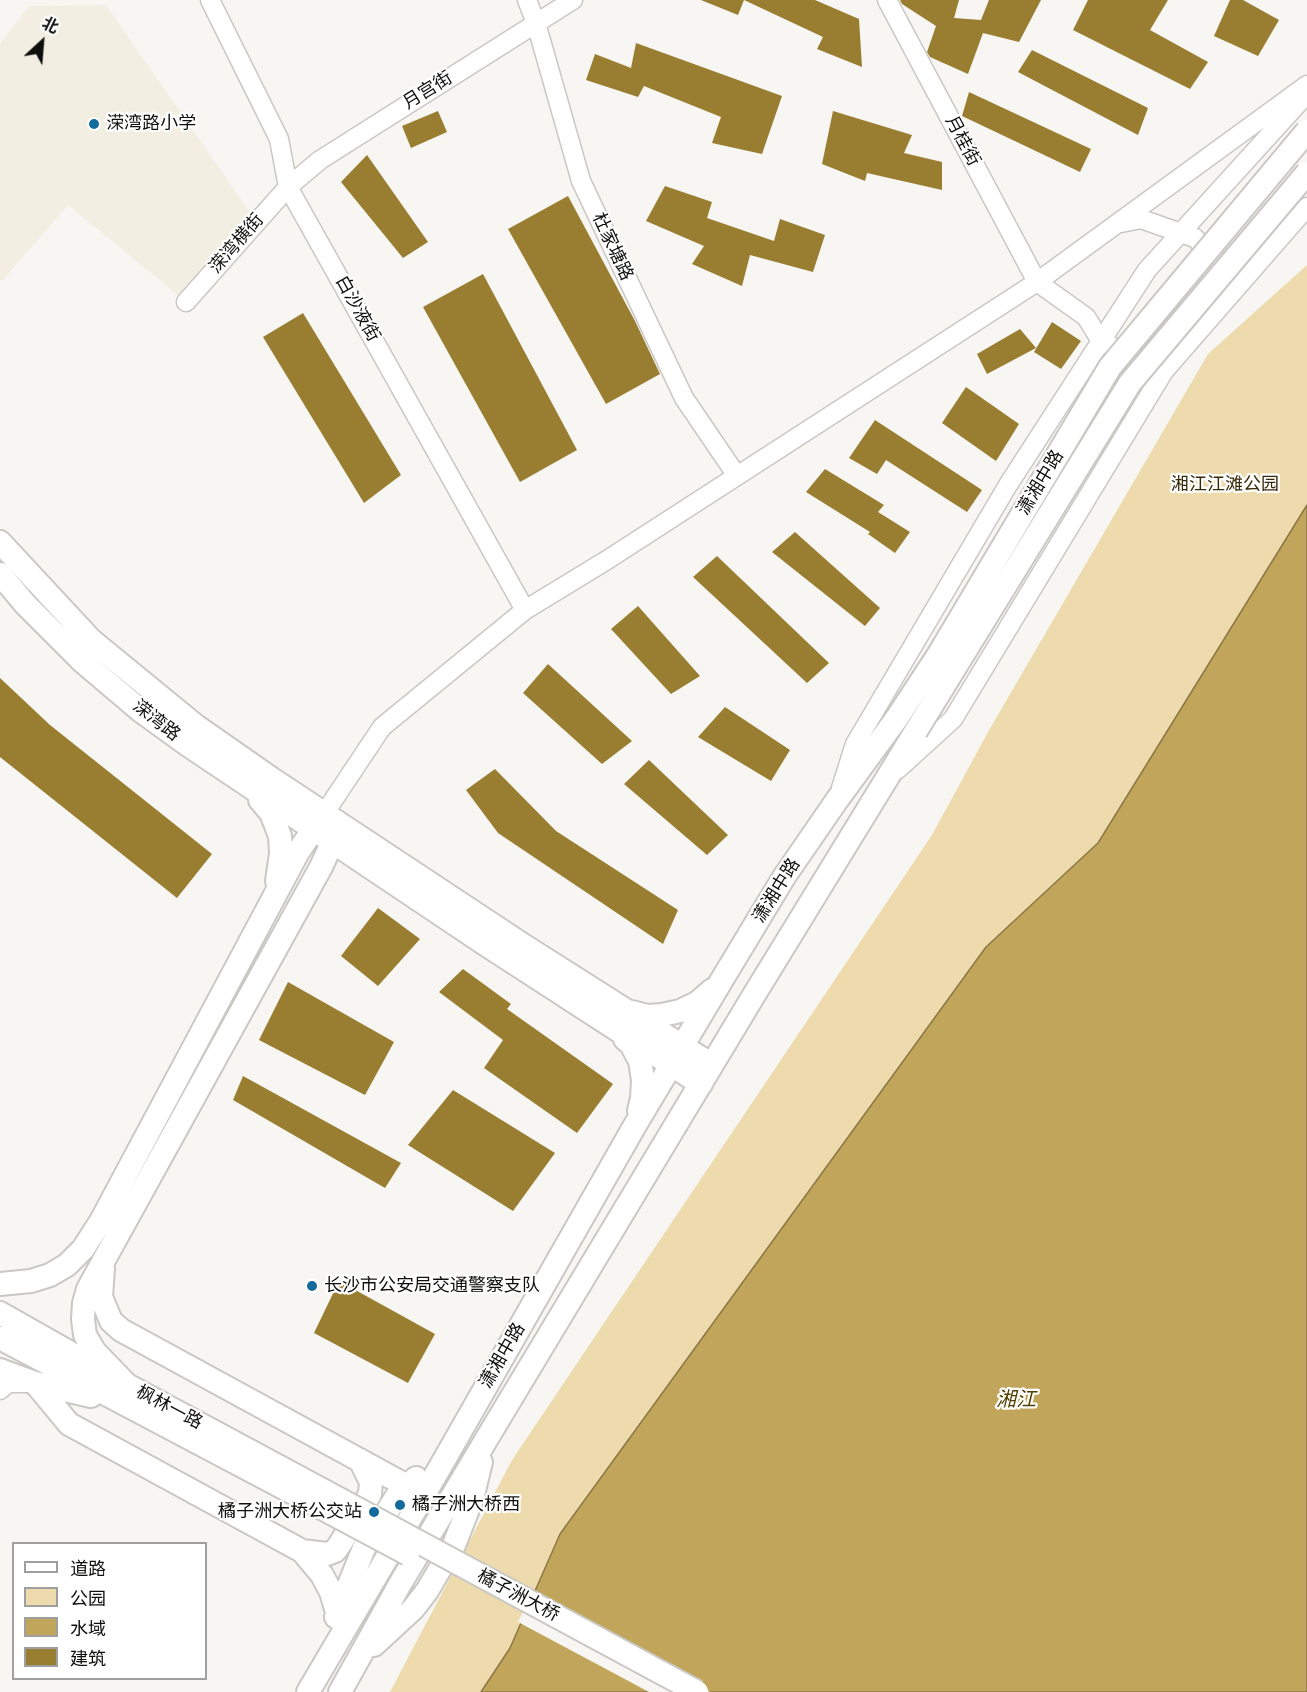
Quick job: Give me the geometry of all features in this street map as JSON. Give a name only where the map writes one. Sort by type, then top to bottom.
[{"type":"main road","name":"潇湘中路","points":[[308,1692],[459,1434],[634,1127],[784,877],[897,718],[939,654],[1110,367],[1307,131]]},
{"type":"main road","name":"潇湘中路","points":[[340,1692],[400,1584],[486,1440],[884,783],[1130,383],[1307,173]]},
{"type":"main road","points":[[0,542],[48,596],[99,647],[196,726],[328,827],[707,1074]]},
{"type":"main road","name":"溁湾路","points":[[0,574],[25,604],[82,661],[141,711],[240,782],[328,827]]},
{"type":"main road","points":[[240,782],[264,804],[280,836],[279,871],[274,897]]},
{"type":"main road","points":[[328,827],[379,873],[613,1014],[647,1016],[680,1011],[697,1003],[723,978]]},
{"type":"main road","points":[[308,891],[328,827]]},
{"type":"main road","points":[[0,1284],[31,1281],[50,1275],[67,1266],[83,1249],[101,1221],[298,852],[328,827]]},
{"type":"main road","points":[[125,1394],[85,1335],[82,1319],[88,1289],[308,891],[327,868],[338,864],[354,865],[379,873]]},
{"type":"main road","points":[[613,1014],[640,1061],[643,1080],[642,1098],[634,1127]]},
{"type":"main road","points":[[105,1258],[101,1297],[111,1321],[122,1330],[407,1486]]},
{"type":"main road","name":"枫林一路","points":[[0,1313],[125,1394]]},
{"type":"main road","name":"枫林一路","points":[[0,1338],[125,1394],[336,1506]]},
{"type":"main road","points":[[0,1370],[35,1383],[125,1394]]},
{"type":"main road","points":[[35,1383],[69,1424],[302,1551],[322,1575],[331,1592],[337,1612]]},
{"type":"main road","points":[[323,1668],[337,1612],[364,1548],[397,1496],[459,1434]]},
{"type":"main road","points":[[302,1551],[327,1554],[335,1551],[340,1544],[370,1494],[371,1482],[360,1460]]},
{"type":"main road","name":"橘子洲大桥","points":[[336,1506],[666,1692]]},
{"type":"main road","name":"橘子洲大桥","points":[[336,1506],[698,1692]]},
{"type":"street","name":"白沙液街","points":[[210,0],[279,139],[288,187],[525,610]]},
{"type":"street","name":"杜家塘路","points":[[526,0],[536,23],[581,181],[684,398],[737,476]]},
{"type":"street","name":"月宫街","points":[[288,187],[320,160],[573,0]]},
{"type":"street","name":"月桂街","points":[[887,0],[1038,282]]},
{"type":"street","points":[[328,827],[382,727],[525,610],[607,560],[1038,282],[1307,85]]},
{"type":"street","points":[[837,800],[855,744],[1008,485],[1147,270],[1307,93]]},
{"type":"street","name":"溁湾横街","points":[[186,302],[288,187]]},
{"type":"street","points":[[884,783],[953,719],[1164,372],[1307,207]]},
{"type":"street","points":[[1116,224],[1141,219],[1194,238],[1240,284]]},
{"type":"street","points":[[1038,282],[1086,318],[1101,341],[1164,372]]},
{"type":"street","points":[[0,1390],[8,1383],[35,1383]]},
{"type":"shaded area","name":"溁湾路小学","points":[[106,5],[251,214],[179,296],[68,205],[2,281],[0,280],[0,44],[29,6]]},
{"type":"green space","name":"湘江江滩公园","points":[[1307,265],[1307,505],[1098,843],[986,947],[560,1534],[510,1648],[481,1692],[390,1692],[512,1460],[932,835],[988,732],[1208,354]]},
{"type":"water","name":"湘江","points":[[1307,505],[1307,1692],[481,1692],[510,1648],[560,1534],[986,947],[1098,843]]},
{"type":"pier","points":[[531,1594],[710,1692],[649,1692],[518,1622]]},
{"type":"building","points":[[701,0],[744,0],[738,15]]},
{"type":"building","points":[[744,0],[815,0],[859,19],[862,67],[817,49],[823,37]]},
{"type":"building","points":[[900,0],[959,0],[954,18],[981,20],[989,0],[1041,0],[1019,42],[983,33],[968,74],[930,57],[927,52],[936,26],[902,4]]},
{"type":"building","points":[[1088,0],[1168,0],[1150,30],[1208,62],[1190,89],[1073,30]]},
{"type":"building","points":[[1230,0],[1243,0],[1279,20],[1258,56],[1214,36]]},
{"type":"building","points":[[636,43],[782,96],[762,154],[712,143],[721,117],[644,86],[638,97],[586,80],[595,54],[631,68]]},
{"type":"building","points":[[1032,50],[1148,108],[1138,135],[1018,72]]},
{"type":"building","points":[[969,92],[1091,149],[1080,172],[962,116]]},
{"type":"building","points":[[438,111],[447,132],[411,148],[402,126]]},
{"type":"building","points":[[833,111],[912,135],[904,153],[942,162],[942,190],[867,173],[865,181],[822,164]]},
{"type":"building","points":[[367,155],[428,242],[403,258],[341,182]]},
{"type":"building","points":[[665,186],[712,202],[707,218],[774,241],[780,219],[825,235],[813,272],[750,255],[742,286],[692,264],[704,246],[646,221]]},
{"type":"building","points":[[568,196],[635,321],[660,374],[606,404],[508,229]]},
{"type":"building","points":[[483,274],[577,450],[520,482],[423,307]]},
{"type":"building","points":[[303,313],[401,475],[364,503],[263,337]]},
{"type":"building","points":[[1052,322],[1081,341],[1061,369],[1034,352]]},
{"type":"building","points":[[1020,329],[1036,348],[987,374],[977,354]]},
{"type":"building","points":[[966,387],[1019,424],[996,461],[942,423]]},
{"type":"building","points":[[875,420],[982,490],[967,512],[886,460],[877,474],[849,458]]},
{"type":"building","points":[[825,469],[884,505],[878,512],[910,532],[895,553],[868,534],[870,532],[806,492]]},
{"type":"building","points":[[795,532],[880,608],[865,626],[772,552]]},
{"type":"building","points":[[717,556],[829,663],[807,683],[693,577]]},
{"type":"building","points":[[638,606],[700,676],[671,694],[611,629]]},
{"type":"building","points":[[548,664],[632,741],[602,764],[523,693]]},
{"type":"building","points":[[0,678],[50,725],[212,854],[177,898],[0,757]]},
{"type":"building","points":[[725,707],[790,750],[771,781],[698,737]]},
{"type":"building","points":[[649,760],[728,835],[707,855],[624,784]]},
{"type":"building","points":[[495,769],[556,831],[678,910],[663,944],[498,833],[466,790]]},
{"type":"building","points":[[378,908],[420,939],[378,986],[341,956]]},
{"type":"building","points":[[463,969],[511,1004],[507,1009],[613,1084],[577,1133],[484,1068],[503,1040],[439,992]]},
{"type":"building","points":[[288,982],[394,1042],[365,1095],[259,1040]]},
{"type":"building","points":[[243,1076],[401,1163],[385,1188],[233,1100]]},
{"type":"building","points":[[453,1090],[555,1153],[513,1211],[408,1145]]},
{"type":"building","points":[[339,1281],[435,1334],[408,1383],[314,1333]]},
{"type":"place","name":"溁湾路小学","points":[[94,124]]},
{"type":"place","name":"长沙市公安局交通警察支队","points":[[312,1286]]},
{"type":"place","name":"橘子洲大桥西","points":[[400,1505]]},
{"type":"place","name":"橘子洲大桥公交站","points":[[374,1512]]}]
